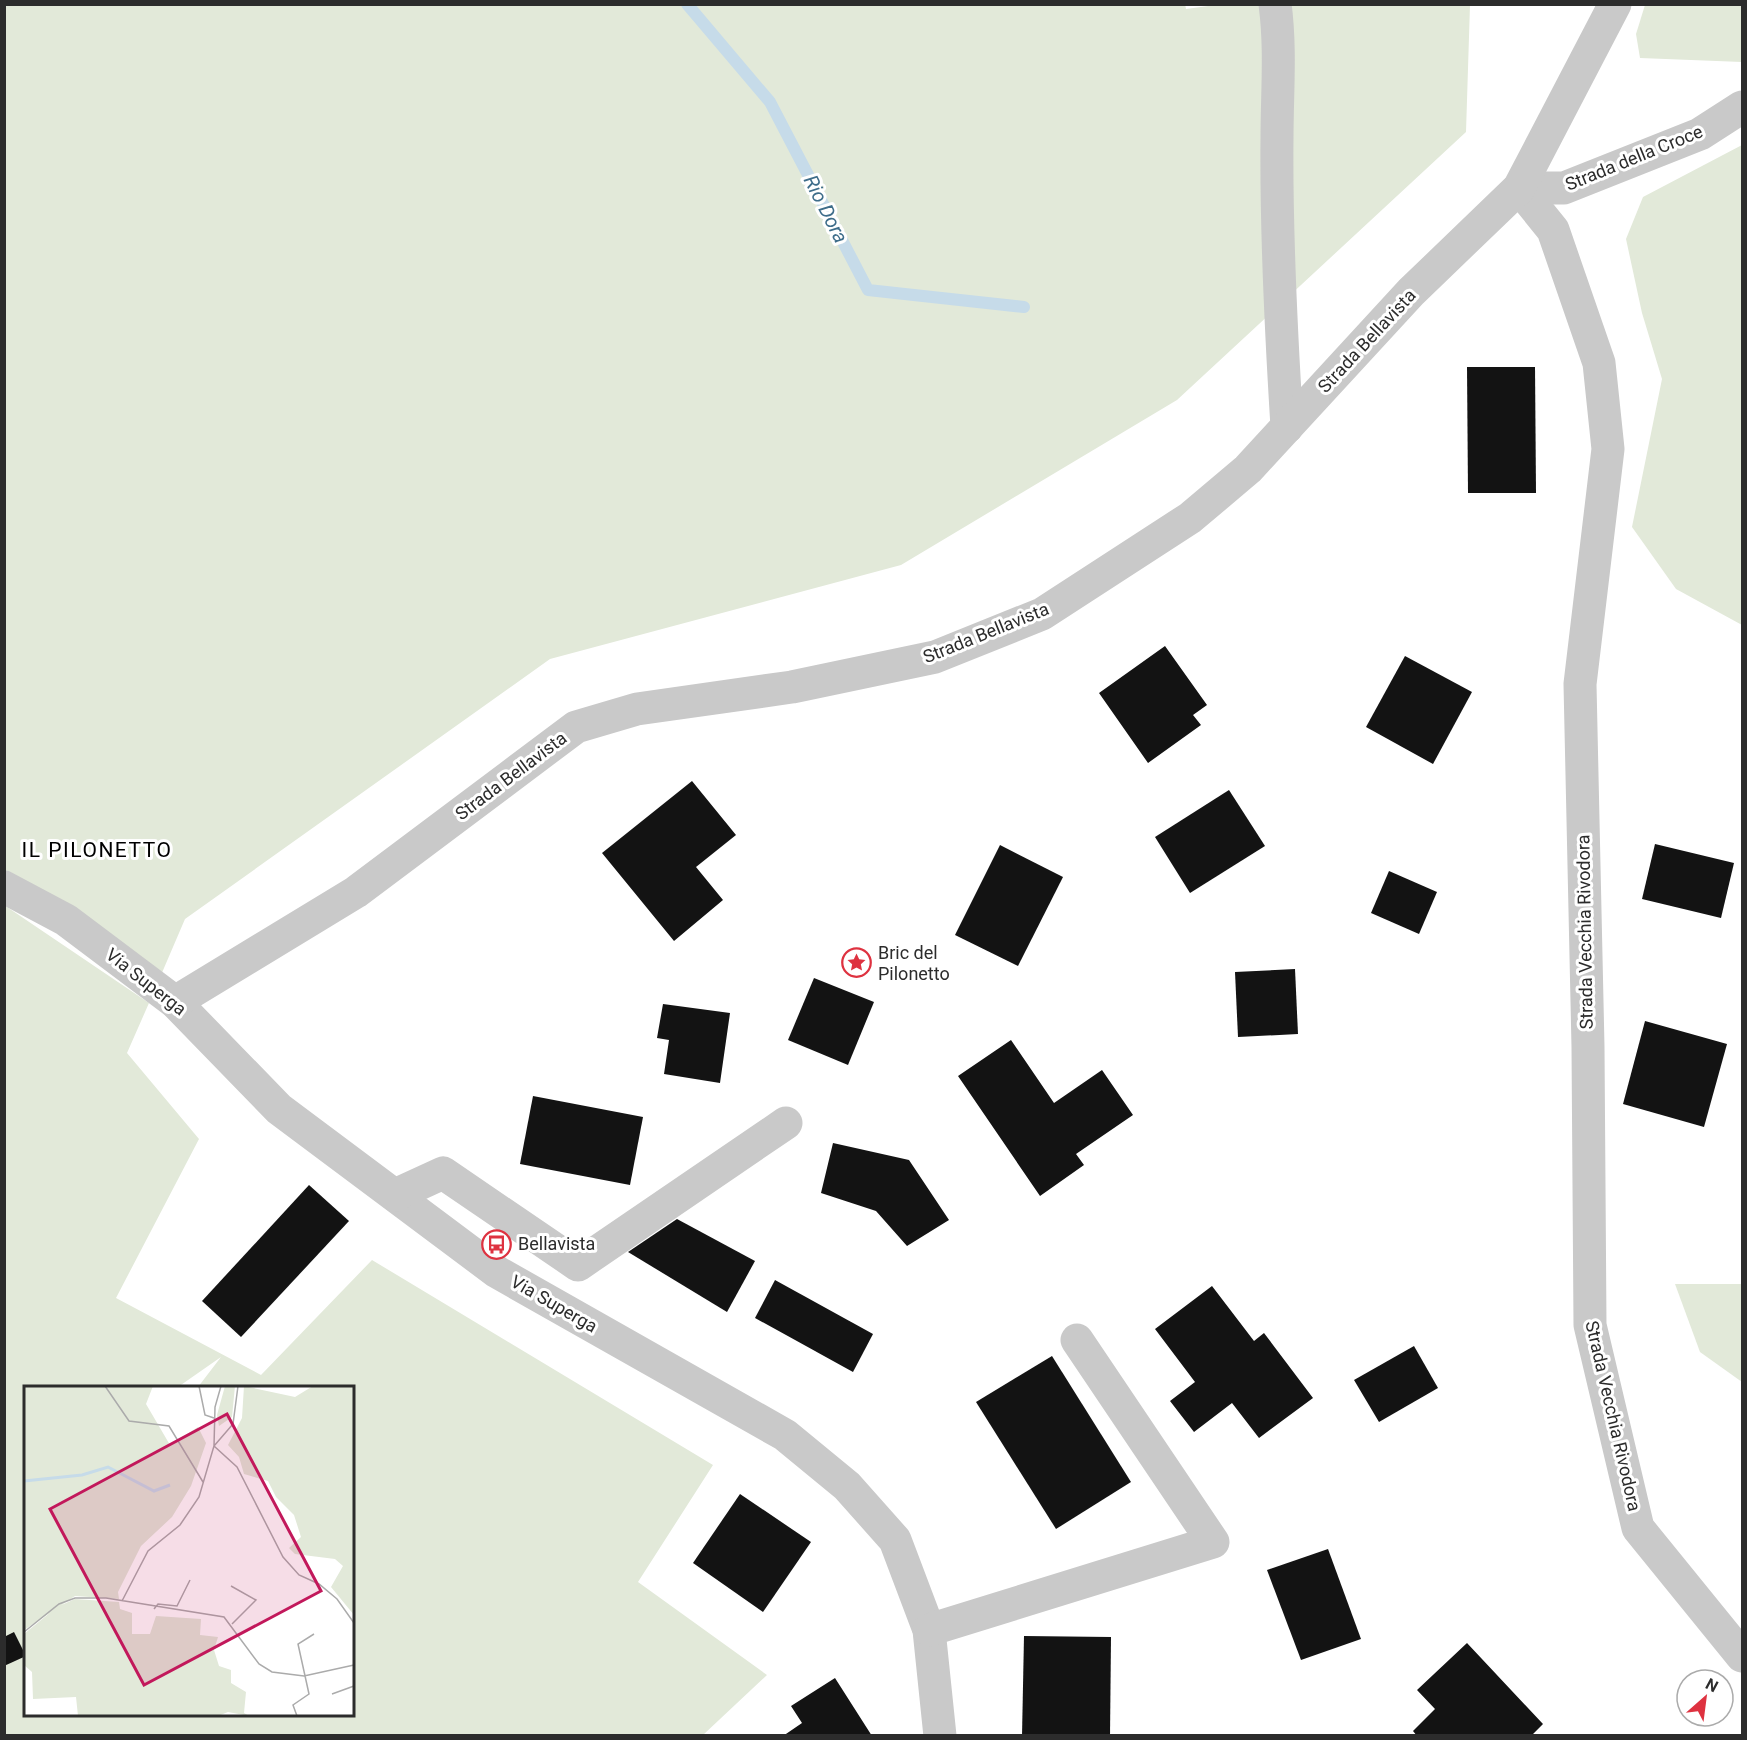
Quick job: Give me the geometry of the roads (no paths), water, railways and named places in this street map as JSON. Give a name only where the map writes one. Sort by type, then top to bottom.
[{"type":"street","points":[[1275,4],[1279,31],[1277,138],[1282,361],[1287,427]]},
{"type":"street","name":"Strada Bellavista","points":[[176,1002],[356,892],[576,728],[637,709],[792,687],[935,657],[1041,614],[1190,518],[1248,469],[1411,292],[1519,188],[1615,4]]},
{"type":"street","name":"Strada della Croce","points":[[1519,188],[1564,188],[1700,134],[1743,106]]},
{"type":"street","name":"Strada Vecchia Rivodora","points":[[1519,188],[1553,230],[1599,363],[1608,449],[1580,684],[1588,1047],[1590,1325],[1638,1528],[1743,1656]]},
{"type":"street","name":"Via Superga","points":[[4,887],[66,921],[176,1002],[279,1109],[497,1272],[785,1435],[847,1485],[895,1540],[929,1630],[940,1736]]},
{"type":"street","points":[[395,1195],[443,1173],[579,1265],[786,1123]]},
{"type":"street","points":[[929,1630],[1213,1542],[1077,1340]]},
{"type":"waterway","name":"Rio Dora","points":[[687,4],[770,102],[868,290],[1024,307]]},
{"type":"place","name":"Bric del Pilonetto","points":[[857,963]]},
{"type":"place","name":"Bellavista","points":[[497,1244]]},
{"type":"district","name":"IL PILONETTO","points":[[97,850]]}]
